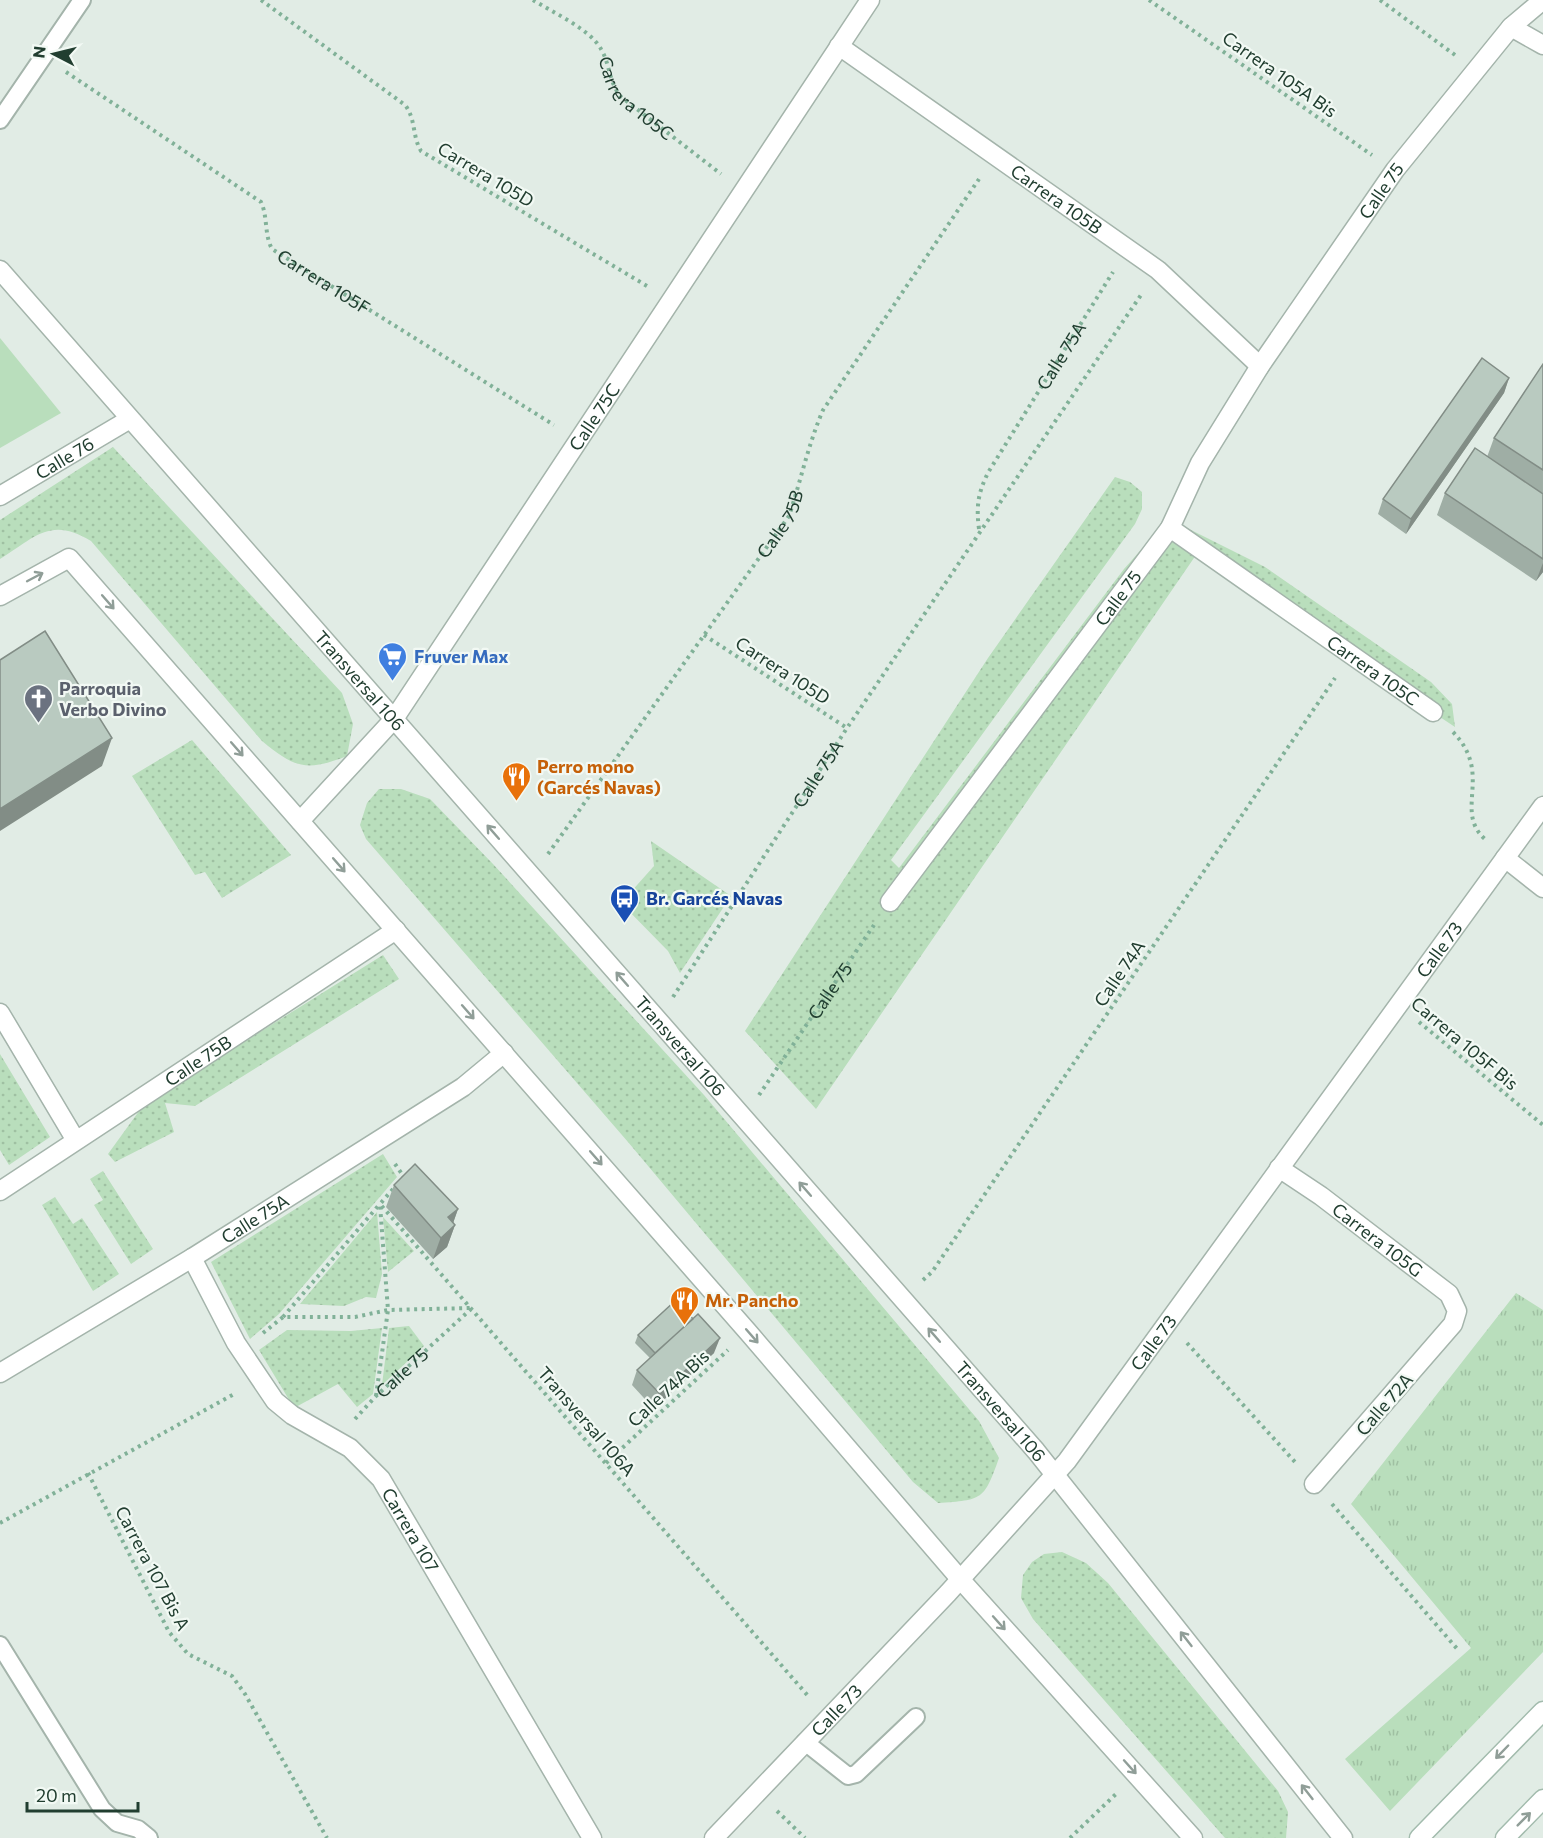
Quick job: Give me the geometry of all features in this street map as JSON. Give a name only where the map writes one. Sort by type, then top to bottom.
[{"type":"street","name":"Calle 75C","points":[[300,821],[394,719],[870,0]]},
{"type":"street","name":"Calle 75","points":[[890,902],[1170,528],[1200,462],[1260,366],[1395,170],[1511,27],[1543,0]]},
{"type":"street","points":[[1511,27],[1543,45]]},
{"type":"street","name":"Carrera 105B","points":[[839,46],[1158,270],[1260,366]]},
{"type":"street","name":"Transversal 106","points":[[0,270],[1056,1474],[1343,1838]]},
{"type":"street","name":"Calle 76","points":[[0,496],[130,418]]},
{"type":"street","name":"Carrera 105C","points":[[1170,528],[1433,712]]},
{"type":"street","points":[[0,596],[69,558],[748,1332],[960,1580],[1193,1838]]},
{"type":"street","name":"Calle 73","points":[[714,1838],[960,1580],[1056,1474],[1543,806]]},
{"type":"street","points":[[1505,858],[1543,888]]},
{"type":"street","name":"Calle 75B","points":[[0,1191],[75,1139],[396,930]]},
{"type":"street","points":[[0,1013],[75,1139]]},
{"type":"street","name":"Calle 75A","points":[[0,1373],[192,1258],[463,1087],[504,1053]]},
{"type":"street","name":"Carrera 105G","points":[[1279,1168],[1322,1196],[1449,1294],[1457,1311],[1453,1324]]},
{"type":"street","name":"Carrera 107","points":[[192,1258],[241,1351],[282,1408],[336,1440],[365,1462],[381,1479],[592,1838]]},
{"type":"street","name":"Calle 72A","points":[[1314,1484],[1453,1324]]},
{"type":"street","points":[[1419,1838],[1543,1711]]},
{"type":"street","points":[[1505,1838],[1543,1800]]},
{"type":"lane","points":[[0,120],[82,0]]},
{"type":"lane","points":[[0,1645],[102,1809],[117,1823],[138,1829],[149,1838]]},
{"type":"lane","points":[[805,1742],[848,1776],[856,1774],[916,1717]]},
{"type":"path","name":"Carrera 105D","points":[[261,0],[405,105],[412,114],[415,140],[422,151],[671,300]]},
{"type":"path","name":"Carrera 105C","points":[[533,0],[590,36],[601,49],[610,82],[620,96],[744,192]]},
{"type":"path","name":"Carrera 105A Bis","points":[[1149,0],[1395,170]]},
{"type":"path","points":[[1380,0],[1475,69]]},
{"type":"path","name":"Carrera 105F","points":[[43,57],[261,202],[266,213],[267,239],[272,249],[578,440]]},
{"type":"path","name":"Calle 75B","points":[[532,877],[789,516],[800,483],[808,444],[823,410],[995,155]]},
{"type":"path","name":"Calle 75A","points":[[979,530],[976,506],[980,489],[989,471],[1128,249]]},
{"type":"path","name":"Calle 75A","points":[[657,1020],[979,530],[1158,270]]},
{"type":"path","name":"Carrera 105D","points":[[704,635],[847,728]]},
{"type":"path","name":"Calle 74A","points":[[901,1298],[932,1272],[1351,655]]},
{"type":"path","name":"Carrera 105C","points":[[1433,712],[1460,739],[1471,757],[1474,790],[1471,806],[1473,823],[1479,835],[1505,858]]},
{"type":"path","name":"Calle 75","points":[[744,1119],[890,902]]},
{"type":"path","name":"Carrera 105F Bis","points":[[1398,1004],[1543,1125]]},
{"type":"path","points":[[241,1351],[283,1317],[404,1177],[379,1139]]},
{"type":"path","points":[[376,1396],[388,1310],[380,1204]]},
{"type":"path","name":"Transversal 106A","points":[[380,1204],[827,1718]]},
{"type":"path","points":[[283,1317],[355,1317],[388,1310],[471,1308]]},
{"type":"path","name":"Calle 75","points":[[336,1440],[376,1396],[471,1308]]},
{"type":"path","name":"Calle 74A Bis","points":[[606,1463],[748,1332]]},
{"type":"path","points":[[0,1523],[260,1380]]},
{"type":"path","name":"Carrera 107 Bis A","points":[[88,1473],[169,1632],[188,1654],[232,1676],[246,1694],[327,1838]]},
{"type":"path","points":[[1070,1838],[1137,1774]]},
{"type":"path","points":[[757,1791],[805,1838]]},
{"type":"green space","points":[[0,338],[61,413],[0,448]]},
{"type":"green space","points":[[113,447],[342,693],[353,724],[347,756],[321,764],[302,765],[283,757],[262,741],[91,541],[65,530],[54,530],[34,537],[0,559],[0,520]]},
{"type":"green space","points":[[1115,477],[1130,482],[1142,492],[1142,509],[1135,524],[891,860],[899,868],[1124,569],[1155,537],[1181,525],[1265,567],[1431,682],[1452,704],[1455,727],[1196,555],[816,1109],[745,1031],[988,658]]},
{"type":"green space","points":[[192,740],[291,855],[222,898],[205,872],[195,875],[132,776]]},
{"type":"green space","points":[[379,789],[401,789],[430,799],[493,864],[704,1095],[979,1421],[999,1458],[985,1490],[980,1495],[964,1501],[938,1503],[913,1482],[628,1142],[366,839],[360,825],[367,803]]},
{"type":"green space","points":[[651,841],[731,896],[680,973],[668,951],[621,903],[654,866]]},
{"type":"green space","points":[[383,955],[399,979],[195,1106],[165,1103],[174,1132],[115,1162],[108,1154],[142,1107]]},
{"type":"green space","points":[[0,1054],[50,1137],[9,1165],[0,1150]]},
{"type":"green space","points":[[383,1154],[397,1177],[279,1314],[250,1339],[211,1262]]},
{"type":"green space","points":[[103,1171],[153,1249],[131,1264],[94,1205],[103,1200],[90,1179]]},
{"type":"green space","points":[[55,1197],[73,1224],[82,1218],[119,1274],[93,1291],[42,1205]]},
{"type":"green space","points":[[377,1212],[382,1274],[376,1298],[366,1297],[344,1306],[300,1304]]},
{"type":"green space","points":[[383,1217],[414,1251],[388,1272]]},
{"type":"green space","points":[[1516,1293],[1543,1310],[1543,1652],[1390,1811],[1345,1759],[1471,1648],[1351,1504]]},
{"type":"green space","points":[[409,1326],[424,1346],[382,1385],[389,1328]]},
{"type":"green space","points":[[382,1328],[373,1394],[357,1407],[338,1384],[294,1408],[259,1350],[287,1330],[351,1331]]},
{"type":"green space","points":[[1062,1552],[1086,1563],[1108,1583],[1278,1791],[1288,1812],[1286,1838],[1225,1838],[1033,1619],[1021,1598],[1023,1575],[1032,1562],[1044,1554]]},
{"type":"building","points":[[1482,358],[1509,378],[1411,519],[1383,499]]},
{"type":"building","points":[[1543,364],[1543,470],[1494,438]]},
{"type":"building","points":[[1475,448],[1543,494],[1543,559],[1445,493]]},
{"type":"building","name":"Parroquia Verbo Divino","points":[[45,631],[112,738],[0,809],[0,660]]},
{"type":"building","points":[[415,1164],[458,1209],[448,1217],[455,1225],[441,1238],[394,1185]]},
{"type":"building","points":[[676,1300],[693,1319],[655,1353],[638,1335]]},
{"type":"building","points":[[698,1314],[720,1338],[660,1394],[637,1370]]},
{"type":"place","name":"Fruver Max","points":[[393,682]]},
{"type":"place","name":"Parroquia Verbo Divino","points":[[38,724]]},
{"type":"place","name":"Perro mono (Garcés Navas)","points":[[516,802]]},
{"type":"place","name":"Br. Garcés Navas","points":[[625,924]]},
{"type":"place","name":"Mr. Pancho","points":[[684,1326]]}]
